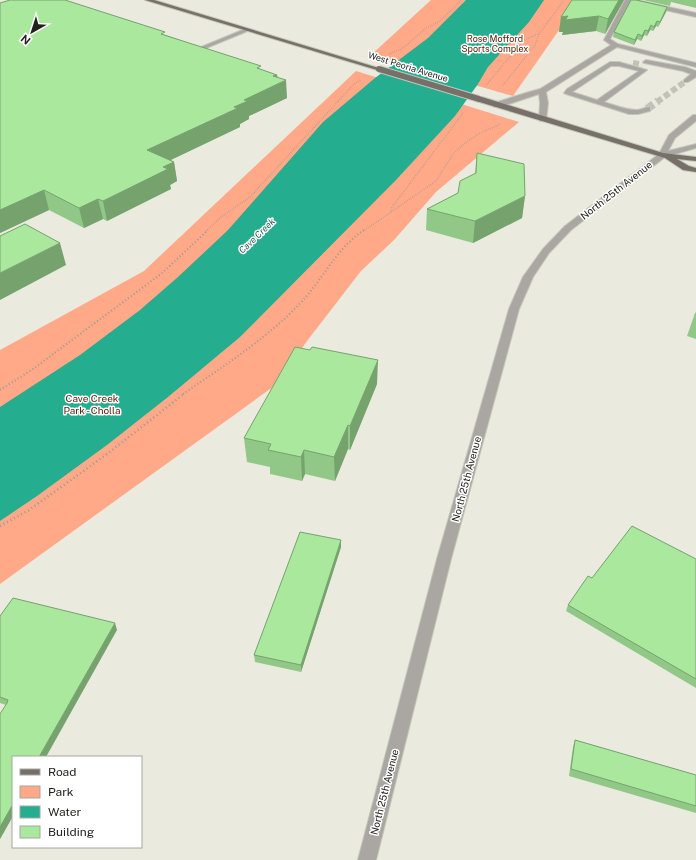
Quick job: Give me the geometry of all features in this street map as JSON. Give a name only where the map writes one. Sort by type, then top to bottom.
[{"type":"main road","name":"West Peoria Avenue","points":[[148,0],[662,155],[686,168],[696,170]]},
{"type":"main road","name":"West Peoria Avenue","points":[[662,155],[696,158]]},
{"type":"street","points":[[696,15],[628,0],[607,40],[616,45],[696,65]]},
{"type":"street","points":[[197,50],[247,30]]},
{"type":"street","points":[[494,104],[542,91],[616,45]]},
{"type":"street","points":[[605,52],[618,55]]},
{"type":"street","points":[[605,52],[644,61],[661,68],[670,66],[685,69],[694,73],[694,75],[686,81]]},
{"type":"street","points":[[605,52],[633,63]]},
{"type":"street","points":[[598,103],[644,70],[614,63],[567,92],[598,103],[631,112],[642,112],[647,109]]},
{"type":"street","points":[[568,75],[586,80]]},
{"type":"street","points":[[542,91],[544,103],[543,119]]},
{"type":"street","name":"North 25th Avenue","points":[[662,155],[672,136],[696,117]]},
{"type":"street","name":"North 25th Avenue","points":[[367,860],[446,551],[514,309],[528,277],[546,251],[568,228],[662,155],[696,146]]},
{"type":"path","points":[[384,56],[402,48],[425,29],[440,21],[462,0]]},
{"type":"path","points":[[494,104],[510,75],[535,45],[540,33],[564,0]]},
{"type":"path","points":[[487,84],[524,40],[540,33]]},
{"type":"path","points":[[0,390],[82,334],[161,274],[221,217],[250,197],[354,84],[365,77]]},
{"type":"path","points":[[390,213],[392,207],[465,110]]},
{"type":"path","points":[[0,526],[29,510],[107,454],[181,395],[229,363],[264,335],[305,298],[337,255],[352,238],[437,180],[443,174],[450,158],[457,150],[481,132],[528,114]]},
{"type":"green space","name":"Rose Mofford Sports Complex","points":[[431,0],[580,0],[513,96],[371,55]]},
{"type":"green space","name":"Cave Creek Park - Cholla","points":[[356,71],[519,122],[436,192],[394,240],[361,271],[307,341],[277,384],[0,584],[0,350],[144,271]]},
{"type":"water","name":"Cave Creek","points":[[466,0],[544,0],[529,22],[488,67],[478,84],[455,116],[396,180],[240,337],[107,445],[0,521],[0,407],[80,355],[140,310],[178,277],[228,230],[323,122],[375,78],[428,38]]},
{"type":"building","points":[[10,0],[65,0],[165,32],[161,34],[261,66],[257,68],[277,75],[273,76],[286,80],[244,100],[248,101],[234,107],[238,108],[147,150],[174,162],[163,167],[168,169],[103,201],[98,199],[79,208],[44,190],[0,210],[0,3]]},
{"type":"building","points":[[572,0],[619,0],[608,19],[599,16],[565,20],[568,16],[561,17]]},
{"type":"building","points":[[631,0],[667,7],[660,22],[657,21],[654,27],[651,25],[648,31],[645,30],[642,36],[638,34],[635,40],[614,32]]},
{"type":"building","points":[[477,153],[524,164],[525,196],[475,221],[427,209],[458,193],[460,181],[476,173]]},
{"type":"building","points":[[25,224],[60,243],[0,273],[0,236]]},
{"type":"building","points":[[295,347],[310,350],[312,347],[378,360],[350,426],[348,425],[334,457],[304,450],[301,457],[268,450],[271,444],[244,438]]},
{"type":"building","points":[[632,526],[696,559],[696,679],[568,605],[588,576],[592,578]]},
{"type":"building","points":[[300,532],[341,540],[301,665],[254,655]]},
{"type":"building","points":[[13,598],[115,623],[40,756],[12,756],[12,806],[0,827],[0,714],[8,700],[0,697],[0,616]]},
{"type":"building","points":[[575,740],[696,775],[696,806],[571,769]]},
{"type":"tunnel","points":[[633,63],[642,65]]},
{"type":"tunnel","points":[[657,102],[686,81]]},
{"type":"tunnel","points":[[647,109],[658,101]]}]
